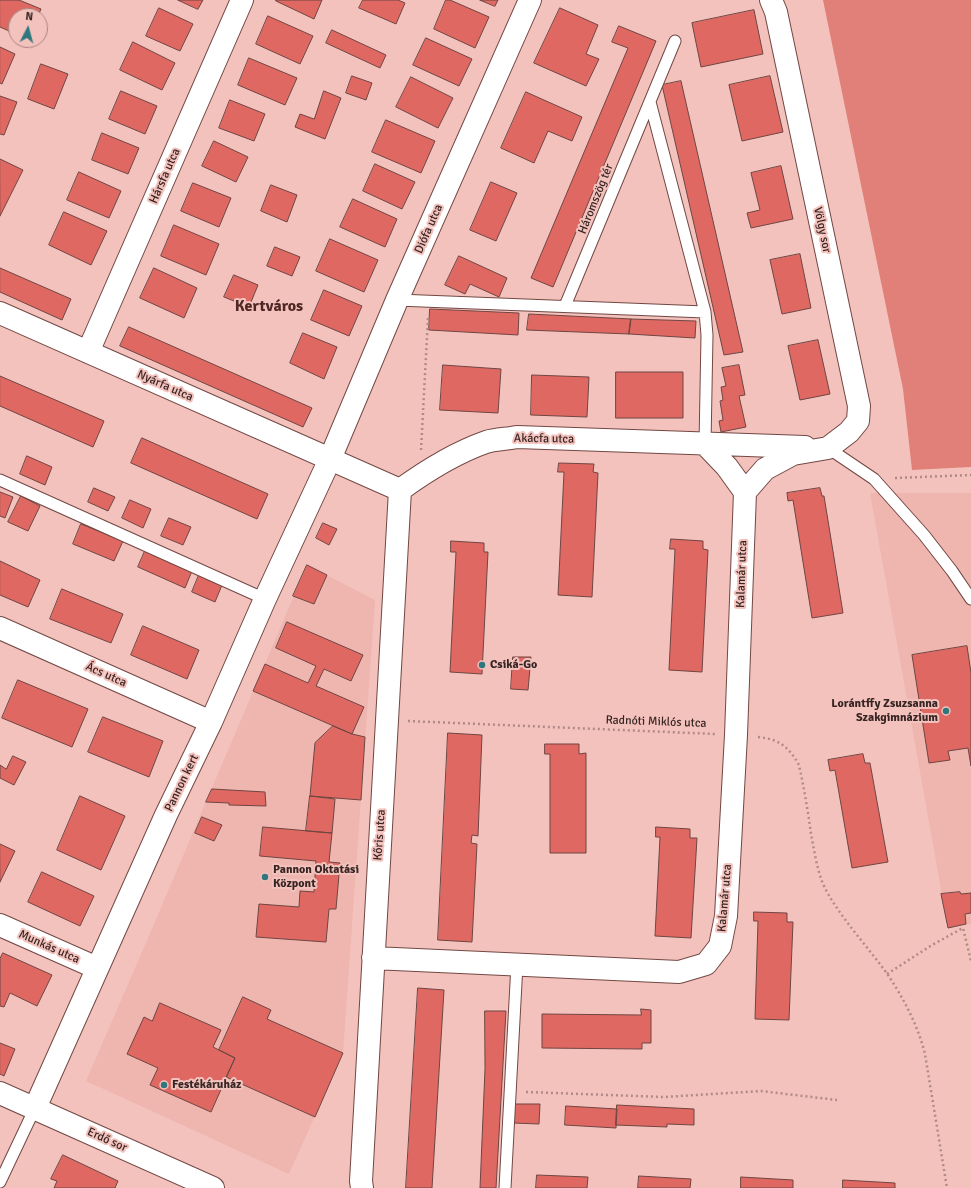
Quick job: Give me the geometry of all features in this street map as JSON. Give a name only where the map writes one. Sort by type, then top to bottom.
[{"type":"street","name":"Hársfa utca","points":[[88,352],[242,0]]},
{"type":"street","name":"Diófa utca","points":[[330,459],[397,300],[530,0]]},
{"type":"street","name":"Völgy sor","points":[[771,0],[778,20],[859,406],[858,421],[849,432],[828,448]]},
{"type":"street","name":"Nyárfa utca","points":[[0,313],[330,459]]},
{"type":"street","name":"Akácfa utca","points":[[400,490],[431,468],[458,454],[487,442],[517,437],[828,448]]},
{"type":"street","points":[[705,444],[727,467],[745,492],[765,468],[793,454],[828,448]]},
{"type":"street","points":[[330,459],[400,490]]},
{"type":"street","name":"Pannon kert","points":[[35,1108],[166,816],[211,722],[265,599],[330,459]]},
{"type":"street","name":"Kőris utca","points":[[360,1186],[372,958],[388,720],[400,490]]},
{"type":"street","name":"Kalamár utca","points":[[372,958],[679,972],[706,964],[720,946],[726,916],[736,735],[745,492]]},
{"type":"street","name":"Ács utca","points":[[0,628],[211,722]]},
{"type":"street","name":"Munkás utca","points":[[0,925],[97,968]]},
{"type":"street","name":"Erdő sor","points":[[0,1093],[213,1188]]},
{"type":"lane","name":"Háromszög tér","points":[[565,306],[675,41]]},
{"type":"lane","points":[[650,102],[705,312],[707,335],[705,444]]},
{"type":"lane","points":[[397,300],[705,312]]},
{"type":"lane","points":[[828,448],[874,479],[924,535],[952,571],[971,599]]},
{"type":"lane","points":[[0,480],[265,599]]},
{"type":"lane","points":[[505,1188],[516,964]]},
{"type":"lane","points":[[0,1182],[35,1108]]},
{"type":"path","points":[[422,420],[429,301]]},
{"type":"path","points":[[874,479],[971,475]]},
{"type":"path","name":"Radnóti Miklós utca","points":[[388,720],[736,735],[767,738],[782,744],[792,753],[799,765],[815,856],[820,876],[827,891],[836,907],[887,974],[902,999],[921,1038],[947,1188]]},
{"type":"path","points":[[887,974],[932,945],[963,928],[971,961]]},
{"type":"path","points":[[509,1092],[664,1097],[760,1091],[837,1100]]},
{"type":"shaded area","points":[[823,0],[971,0],[971,467],[912,470],[903,389]]},
{"type":"shaded area","points":[[870,493],[971,493],[971,924],[948,928]]},
{"type":"shaded area","name":"Pannon Oktatási Központ","points":[[307,565],[375,600],[343,1053],[289,1174],[86,1081]]},
{"type":"building","points":[[0,0],[19,0],[39,8],[8,8],[8,30],[0,27]]},
{"type":"building","points":[[178,0],[203,0],[198,9]]},
{"type":"building","points":[[276,0],[322,0],[314,19]]},
{"type":"building","points":[[363,0],[398,0],[405,3],[396,24],[359,8]]},
{"type":"building","points":[[446,0],[450,0],[489,17],[475,48],[434,29]]},
{"type":"building","points":[[480,0],[498,0],[495,6]]},
{"type":"building","points":[[159,8],[193,24],[180,51],[146,36]]},
{"type":"building","points":[[560,8],[598,25],[586,54],[599,59],[586,86],[534,63]]},
{"type":"building","points":[[754,10],[763,54],[701,67],[692,23]]},
{"type":"building","points":[[268,16],[313,36],[300,64],[256,44]]},
{"type":"building","points":[[619,26],[656,41],[553,287],[531,278],[628,48],[612,42]]},
{"type":"building","points":[[332,30],[386,55],[380,68],[326,43]]},
{"type":"building","points":[[426,38],[472,59],[459,86],[413,65]]},
{"type":"building","points":[[133,42],[175,63],[162,90],[120,70]]},
{"type":"building","points":[[0,47],[15,54],[2,84],[0,83]]},
{"type":"building","points":[[249,58],[297,78],[285,105],[238,85]]},
{"type":"building","points":[[41,64],[68,74],[54,109],[28,99]]},
{"type":"building","points":[[352,76],[372,83],[366,100],[346,93]]},
{"type":"building","points":[[770,76],[783,132],[742,141],[729,85]]},
{"type":"building","points":[[411,77],[453,98],[438,128],[396,107]]},
{"type":"building","points":[[681,81],[743,352],[724,355],[662,85]]},
{"type":"building","points":[[121,91],[157,106],[145,134],[109,119]]},
{"type":"building","points":[[324,91],[341,98],[325,139],[295,127],[300,114],[314,119]]},
{"type":"building","points":[[526,92],[582,117],[572,141],[548,131],[534,163],[501,148]]},
{"type":"building","points":[[0,96],[17,102],[4,135],[0,134]]},
{"type":"building","points":[[230,100],[265,114],[254,141],[219,128]]},
{"type":"building","points":[[386,120],[435,141],[421,173],[372,152]]},
{"type":"building","points":[[102,133],[139,148],[128,174],[92,160]]},
{"type":"building","points":[[214,141],[248,157],[236,182],[202,166]]},
{"type":"building","points":[[0,159],[23,170],[0,216]]},
{"type":"building","points":[[375,164],[415,182],[402,209],[363,191]]},
{"type":"building","points":[[781,166],[793,219],[751,228],[747,213],[760,210],[751,173]]},
{"type":"building","points":[[79,172],[121,191],[109,218],[67,200]]},
{"type":"building","points":[[491,182],[517,193],[496,241],[470,230]]},
{"type":"building","points":[[193,183],[231,198],[219,227],[181,211]]},
{"type":"building","points":[[271,185],[297,195],[287,222],[261,211]]},
{"type":"building","points":[[353,199],[397,219],[385,247],[340,227]]},
{"type":"building","points":[[64,212],[107,231],[91,265],[49,245]]},
{"type":"building","points":[[174,225],[219,244],[206,275],[161,256]]},
{"type":"building","points":[[330,239],[378,260],[364,292],[316,271]]},
{"type":"building","points":[[275,247],[300,257],[292,276],[267,266]]},
{"type":"building","points":[[800,254],[811,308],[782,314],[770,260]]},
{"type":"building","points":[[459,256],[507,278],[499,297],[470,284],[465,294],[445,285]]},
{"type":"building","points":[[0,268],[71,299],[62,320],[0,292]]},
{"type":"building","points":[[154,268],[197,288],[184,318],[140,298]]},
{"type":"building","points":[[234,275],[258,285],[249,307],[224,297]]},
{"type":"building","points":[[324,290],[362,306],[349,336],[311,320]]},
{"type":"building","points":[[430,309],[519,313],[518,335],[429,330]]},
{"type":"building","points":[[529,314],[631,319],[629,334],[527,330]]},
{"type":"building","points":[[631,319],[696,321],[695,338],[629,334]]},
{"type":"building","points":[[129,327],[312,408],[303,427],[120,346]]},
{"type":"building","points":[[303,333],[337,347],[324,379],[290,363]]},
{"type":"building","points":[[818,340],[830,394],[800,400],[788,346]]},
{"type":"building","points":[[443,365],[501,369],[498,413],[440,410]]},
{"type":"building","points":[[739,365],[745,395],[739,396],[746,427],[721,432],[719,421],[723,420],[720,401],[723,400],[721,387],[726,386],[722,368]]},
{"type":"building","points":[[616,372],[683,372],[683,418],[616,418]]},
{"type":"building","points":[[532,375],[589,377],[587,417],[531,415]]},
{"type":"building","points":[[0,376],[104,421],[93,447],[0,406]]},
{"type":"building","points":[[142,438],[268,494],[257,519],[131,463]]},
{"type":"building","points":[[27,456],[52,467],[45,485],[20,474]]},
{"type":"building","points":[[559,463],[594,464],[593,472],[598,473],[592,597],[558,595],[564,472],[558,472]]},
{"type":"building","points":[[94,488],[115,497],[108,511],[88,502]]},
{"type":"building","points":[[820,488],[822,496],[824,496],[843,613],[812,618],[793,500],[788,501],[787,493]]},
{"type":"building","points":[[0,492],[13,497],[5,518],[0,516]]},
{"type":"building","points":[[21,496],[40,506],[28,531],[8,522]]},
{"type":"building","points":[[130,500],[151,509],[143,528],[122,518]]},
{"type":"building","points":[[169,518],[191,527],[183,545],[161,536]]},
{"type":"building","points":[[323,523],[337,529],[329,545],[316,538]]},
{"type":"building","points":[[81,524],[123,541],[114,561],[73,544]]},
{"type":"building","points":[[671,539],[703,541],[703,549],[708,550],[702,672],[669,670],[675,549],[670,549]]},
{"type":"building","points":[[451,541],[484,543],[484,552],[488,552],[482,674],[450,672],[456,552],[451,552]]},
{"type":"building","points":[[145,551],[192,571],[185,588],[138,567]]},
{"type":"building","points":[[0,561],[40,580],[28,607],[0,595]]},
{"type":"building","points":[[307,565],[327,575],[314,604],[293,596]]},
{"type":"building","points":[[199,575],[222,585],[215,602],[192,592]]},
{"type":"building","points":[[62,589],[123,614],[111,643],[50,619]]},
{"type":"building","points":[[287,622],[363,655],[351,681],[324,669],[316,686],[364,707],[352,734],[253,691],[265,664],[308,683],[316,666],[276,648]]},
{"type":"building","points":[[143,626],[199,650],[187,679],[131,655]]},
{"type":"building","name":"Lorántffy Zsuzsanna Szakgimnázium","points":[[967,646],[971,673],[971,766],[968,748],[948,751],[950,760],[929,763],[912,655]]},
{"type":"building","points":[[513,657],[531,657],[528,690],[511,689]]},
{"type":"building","points":[[18,680],[88,709],[72,747],[2,718]]},
{"type":"building","points":[[103,717],[163,741],[149,777],[88,752]]},
{"type":"building","points":[[333,726],[352,734],[365,737],[361,800],[310,796],[315,743]]},
{"type":"building","points":[[448,733],[482,735],[478,836],[472,835],[471,843],[477,844],[472,942],[438,940]]},
{"type":"building","points":[[545,744],[579,744],[579,754],[586,753],[586,853],[550,853],[550,754],[545,754]]},
{"type":"building","points":[[863,754],[865,763],[870,763],[888,862],[852,868],[835,770],[830,771],[828,760]]},
{"type":"building","points":[[13,756],[26,762],[14,785],[0,778],[0,765],[6,769]]},
{"type":"building","points":[[212,789],[265,792],[266,806],[229,805],[229,803],[206,802]]},
{"type":"building","points":[[80,796],[125,816],[101,870],[57,850]]},
{"type":"building","points":[[310,796],[335,799],[332,833],[306,831]]},
{"type":"building","points":[[202,817],[222,825],[214,841],[195,833]]},
{"type":"building","points":[[263,827],[332,833],[329,862],[340,863],[336,909],[329,909],[326,942],[256,937],[259,904],[299,907],[300,891],[314,892],[316,861],[260,856]]},
{"type":"building","points":[[656,827],[690,829],[690,838],[697,838],[691,938],[655,936],[660,837],[656,837]]},
{"type":"building","points":[[0,844],[15,851],[0,882]]},
{"type":"building","points":[[42,872],[94,896],[80,926],[28,902]]},
{"type":"building","points":[[960,892],[961,894],[971,893],[971,913],[965,914],[966,924],[948,928],[941,894]]},
{"type":"building","points":[[754,912],[787,913],[787,922],[793,922],[789,1020],[755,1019],[758,921],[754,921]]},
{"type":"building","points":[[3,953],[52,975],[37,1006],[10,993],[4,1007],[0,1006],[0,959]]},
{"type":"building","points":[[418,988],[444,990],[432,1188],[406,1188]]},
{"type":"building","points":[[243,997],[271,1010],[267,1019],[343,1053],[315,1117],[226,1077],[235,1058],[219,1050]]},
{"type":"building","points":[[160,1003],[221,1030],[213,1047],[235,1058],[211,1112],[150,1085],[158,1068],[127,1054],[144,1017],[152,1021]]},
{"type":"building","points":[[641,1009],[651,1010],[651,1043],[642,1043],[642,1049],[542,1048],[542,1014],[641,1015]]},
{"type":"building","points":[[485,1011],[506,1011],[496,1188],[480,1188],[485,1069]]},
{"type":"building","points":[[0,1043],[15,1049],[4,1076],[0,1074]]},
{"type":"building","points":[[515,1104],[540,1104],[539,1124],[513,1123]]},
{"type":"building","points":[[617,1105],[694,1109],[694,1125],[667,1124],[667,1127],[616,1125]]},
{"type":"building","points":[[566,1106],[617,1109],[616,1128],[565,1125]]},
{"type":"building","points":[[63,1155],[118,1181],[115,1188],[54,1188],[57,1181],[51,1179]]},
{"type":"building","points":[[537,1175],[588,1177],[587,1188],[536,1188]]},
{"type":"building","points":[[639,1176],[691,1179],[690,1188],[638,1188]]},
{"type":"building","points":[[741,1177],[793,1180],[793,1188],[741,1188]]},
{"type":"building","points":[[843,1180],[895,1183],[895,1188],[843,1188]]},
{"type":"place","name":"Csiká-Go","points":[[482,665]]},
{"type":"place","name":"Lorántffy Zsuzsanna Szakgimnázium","points":[[946,711]]},
{"type":"place","name":"Pannon Oktatási Központ","points":[[265,877]]},
{"type":"place","name":"Festékáruház","points":[[164,1085]]},
{"type":"district","name":"Kertváros","points":[[269,307]]}]
